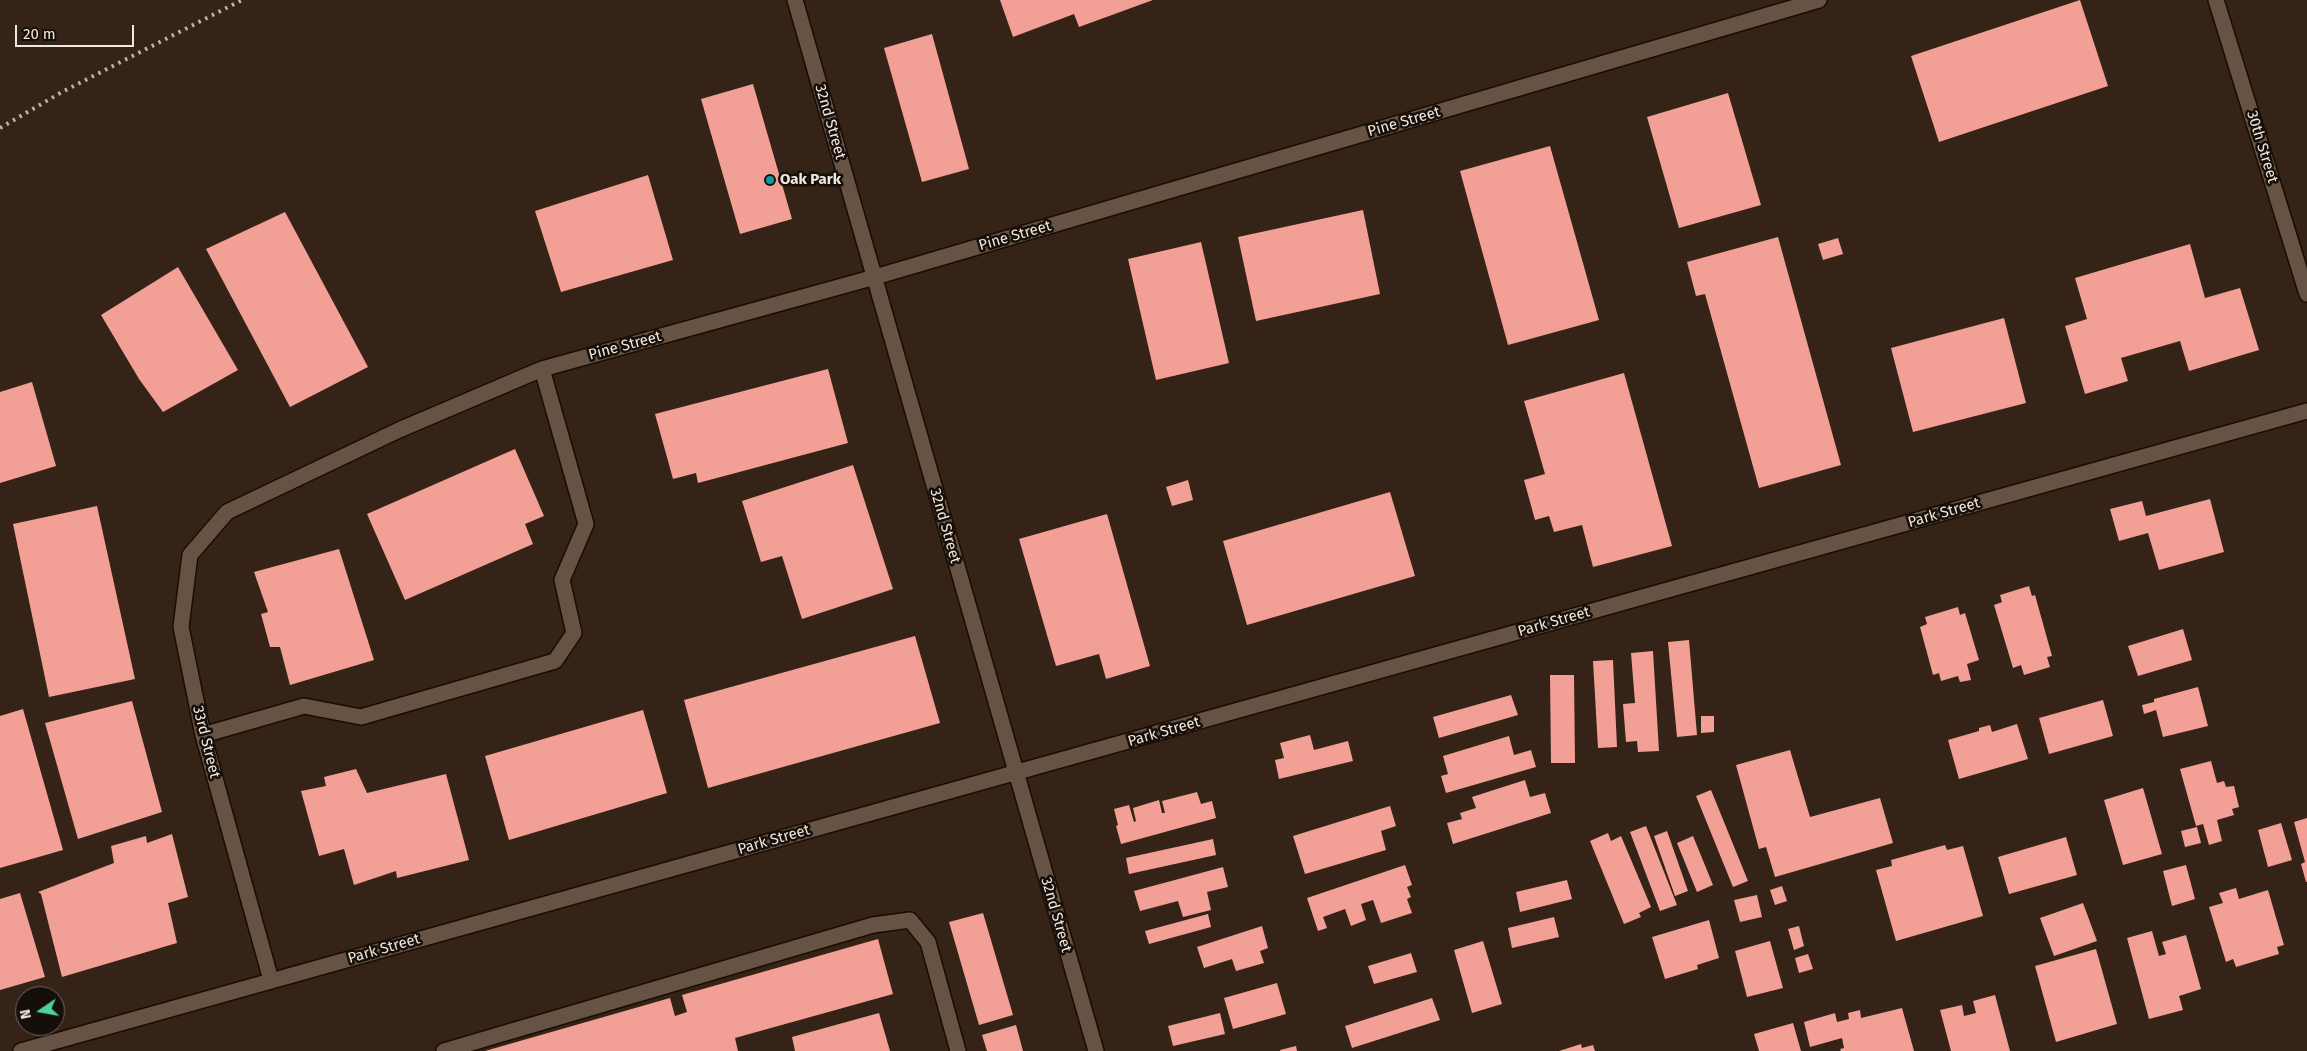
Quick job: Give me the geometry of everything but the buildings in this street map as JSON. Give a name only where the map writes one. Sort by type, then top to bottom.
[{"type":"street","name":"32nd Street","points":[[795,0],[1096,1051]]},
{"type":"street","name":"Pine Street","points":[[227,512],[399,430],[542,369],[874,277],[1819,0]]},
{"type":"street","name":"30th Street","points":[[2216,0],[2307,294]]},
{"type":"street","points":[[203,735],[304,706],[361,717],[555,661],[574,634],[562,580],[586,524],[542,369]]},
{"type":"street","name":"Park Street","points":[[21,1051],[2307,411]]},
{"type":"street","name":"33rd Street","points":[[227,512],[190,555],[181,627],[203,735],[271,980]]},
{"type":"street","points":[[444,1051],[874,925],[910,920],[928,942],[958,1051]]},
{"type":"railway","points":[[0,128],[62,92],[242,0]]},
{"type":"place","name":"Oak Park","points":[[770,180]]}]
